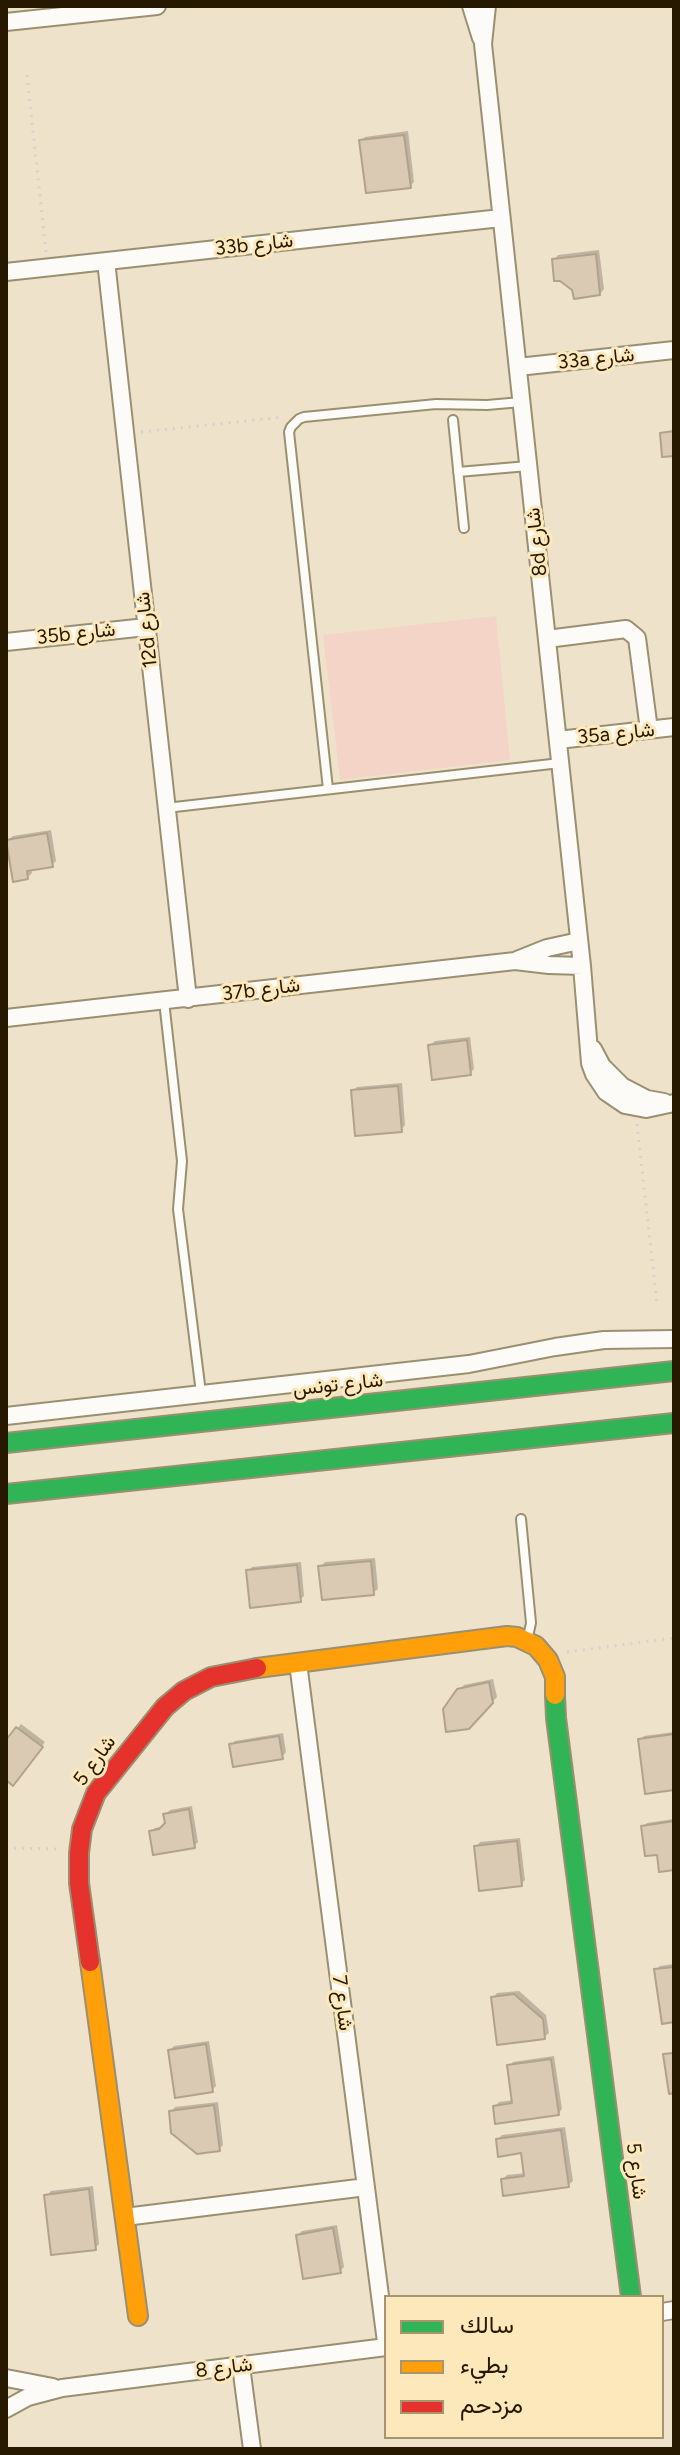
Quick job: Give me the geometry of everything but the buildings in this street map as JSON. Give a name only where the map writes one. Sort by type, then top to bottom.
[{"type":"street","points":[[6,20],[157,6]]},
{"type":"street","name":"8d شارع","points":[[471,6],[483,44],[590,1041],[618,1093]]},
{"type":"street","name":"8d شارع","points":[[483,44],[487,6]]},
{"type":"street","name":"33b شارع","points":[[6,272],[501,218]]},
{"type":"street","name":"12d شارع","points":[[106,261],[188,999]]},
{"type":"street","name":"33a شارع","points":[[518,367],[674,350]]},
{"type":"street","name":"35b شارع","points":[[6,642],[146,627]]},
{"type":"street","points":[[547,639],[626,629],[637,638],[649,730]]},
{"type":"street","name":"35a شارع","points":[[558,740],[674,727]]},
{"type":"street","name":"37b شارع","points":[[515,961],[547,948],[579,941]]},
{"type":"street","name":"37b شارع","points":[[6,1018],[515,961],[582,966]]},
{"type":"street","points":[[618,1093],[674,1103]]},
{"type":"street","points":[[618,1093],[636,1108],[656,1109],[674,1103]]},
{"type":"street","points":[[6,1416],[469,1364],[604,1340],[674,1339]]},
{"type":"street","name":"شارع تونس","points":[[6,1443],[674,1371]]},
{"type":"street","points":[[6,1494],[674,1423]]},
{"type":"street","name":"شارع 5","points":[[138,2316],[79,1883],[82,1829],[96,1793],[174,1699],[211,1677],[245,1669],[507,1636],[527,1641]]},
{"type":"street","name":"شارع 5","points":[[477,1641],[513,1648],[531,1657],[543,1674],[556,1718]]},
{"type":"street","points":[[527,1641],[545,1655]]},
{"type":"street","name":"شارع 5","points":[[545,1655],[555,1677],[556,1718],[631,2295]]},
{"type":"street","name":"شارع 7","points":[[298,1663],[384,2329]]},
{"type":"street","points":[[125,2217],[366,2187]]},
{"type":"street","name":"شارع 8","points":[[6,2409],[28,2397],[62,2388],[384,2345]]},
{"type":"street","points":[[241,2366],[252,2449]]},
{"type":"street","name":"شارع 8","points":[[6,2378],[62,2388]]},
{"type":"lane","points":[[328,789],[289,432],[294,422],[304,417],[436,404],[497,405],[521,402]]},
{"type":"lane","points":[[453,420],[464,528]]},
{"type":"lane","points":[[458,472],[528,465]]},
{"type":"lane","points":[[166,808],[560,763]]},
{"type":"lane","points":[[164,1001],[182,1161],[178,1209],[201,1394]]},
{"type":"lane","points":[[521,1519],[531,1623],[527,1641]]},
{"type":"path","points":[[27,75],[48,267]]},
{"type":"path","points":[[126,433],[304,417]]},
{"type":"path","points":[[636,1108],[657,1304]]},
{"type":"path","points":[[545,1655],[674,1638]]},
{"type":"path","points":[[6,1848],[79,1853]]},
{"type":"shaded area","points":[[496,616],[510,760],[340,780],[323,635]]},
{"type":"traffic: fast","points":[[6,1443],[674,1371]]},
{"type":"traffic: fast","points":[[6,1494],[674,1423]]},
{"type":"traffic: fast","points":[[555,1695],[631,2295]]},
{"type":"traffic: slow","points":[[257,1668],[507,1636],[536,1646],[548,1660],[555,1677],[555,1695]]},
{"type":"traffic: slow","points":[[90,1962],[138,2316]]},
{"type":"traffic: jam","points":[[90,1962],[79,1883],[79,1853],[82,1829],[96,1793],[165,1707],[184,1691],[211,1677],[257,1668]]}]
